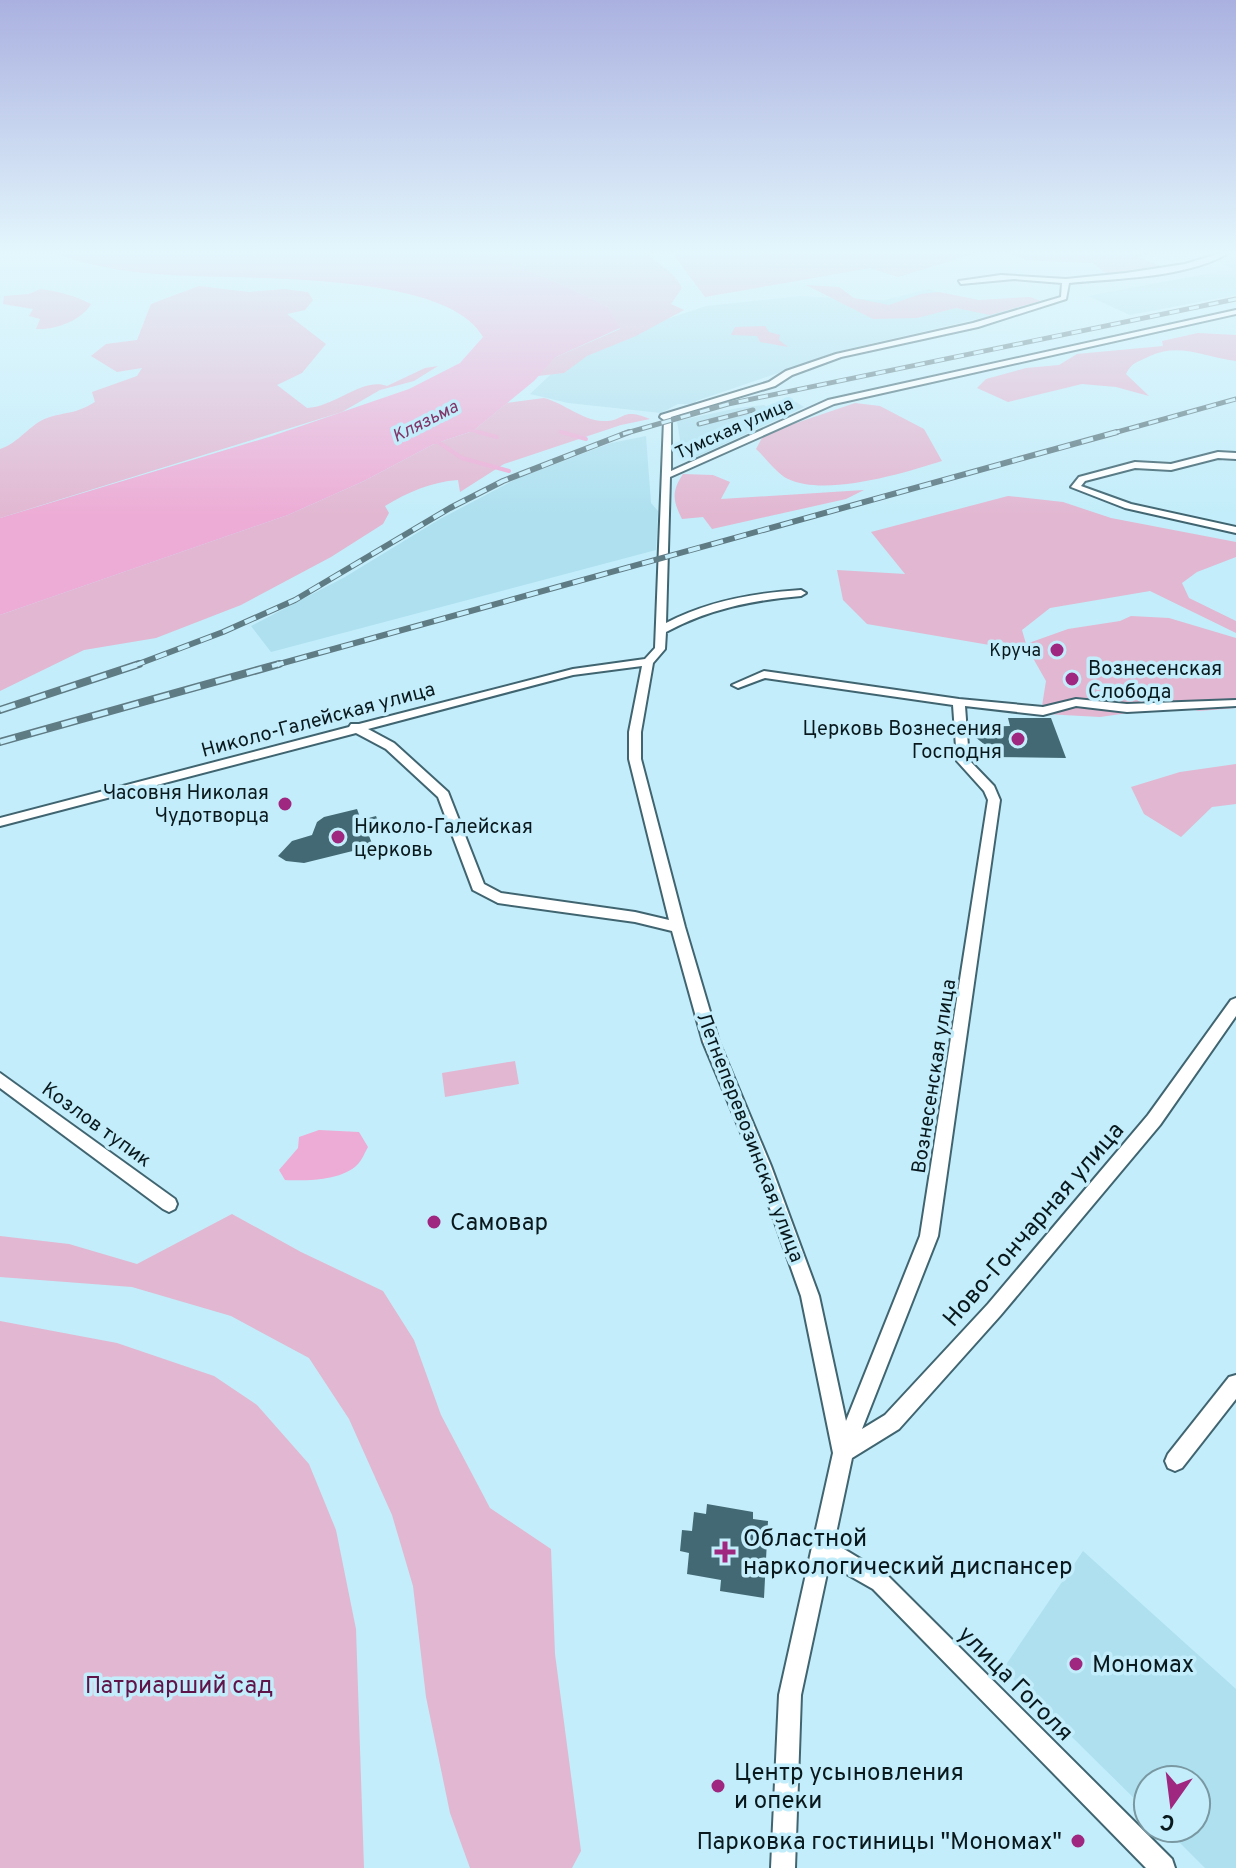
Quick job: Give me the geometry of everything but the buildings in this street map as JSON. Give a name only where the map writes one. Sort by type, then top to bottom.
[{"type":"street","name":"Летнеперевозинская улица","points":[[783,1868],[790,1695],[843,1453],[810,1296],[763,1166],[711,1042],[635,759],[635,732],[648,662],[660,649],[668,419],[664,417],[772,384],[782,376],[848,353],[901,341]]},
{"type":"street","name":"Тумская улица","points":[[666,476],[831,402],[1105,341]]},
{"type":"street","points":[[1236,456],[1218,455],[1171,467],[1135,465],[1082,479],[1076,487],[1128,506],[1236,530]]},
{"type":"street","points":[[661,630],[685,617],[748,597],[801,593]]},
{"type":"street","name":"Николо-Галейская улица","points":[[0,822],[573,672],[648,662]]},
{"type":"street","points":[[738,685],[764,674],[1043,711],[1076,702],[1127,708],[1236,703]]},
{"type":"street","name":"Вознесенская улица","points":[[843,1453],[911,1286],[931,1225],[994,800],[990,789],[963,761],[959,702]]},
{"type":"street","points":[[355,727],[390,746],[444,795],[478,887],[498,898],[635,917],[678,927]]},
{"type":"street","name":"Ново-Гончарная улица","points":[[843,1453],[892,1422],[994,1310],[1154,1120],[1236,1004]]},
{"type":"street","name":"Козлов тупик","points":[[0,1079],[169,1204]]},
{"type":"street","points":[[1175,1461],[1236,1384]]},
{"type":"street","name":"улица Гоголя","points":[[822,1548],[880,1582],[1163,1868]]},
{"type":"shaded area","points":[[609,341],[882,341],[848,349],[696,401],[695,404],[678,404],[661,413],[568,403],[530,394],[566,360]]},
{"type":"shaded area","points":[[796,402],[804,407],[694,458],[683,458],[677,421],[738,408],[764,405],[770,409]]},
{"type":"shaded area","points":[[646,436],[651,503],[658,511],[656,550],[271,652],[251,626],[345,577],[440,519],[518,478],[611,443]]},
{"type":"shaded area","points":[[1083,1551],[1236,1689],[1236,1868],[1205,1868],[1181,1844],[1212,1844],[1212,1764],[1132,1764],[1132,1796],[1003,1669]]},
{"type":"green space","points":[[128,341],[322,341],[326,344],[302,373],[277,385],[307,408],[328,403],[368,386],[387,386],[425,368],[438,366],[414,381],[380,390],[342,412],[0,518],[0,449],[41,421],[95,402],[92,392],[137,376],[142,368],[117,372],[91,356],[106,344]]},
{"type":"green space","points":[[592,341],[623,341],[587,356],[564,373],[538,376],[556,357]]},
{"type":"green space","points":[[781,341],[788,347],[760,342]]},
{"type":"green space","points":[[1162,341],[1236,341],[1236,361],[1172,350],[1150,356],[1133,365],[1126,374],[1149,396],[1116,387],[1082,384],[1008,402],[977,388],[986,379],[1026,368],[1059,365],[1077,354],[1163,346]]},
{"type":"green space","points":[[544,398],[595,420],[610,421],[628,414],[650,419],[621,425],[504,464],[460,492],[458,480],[411,492],[385,506],[389,513],[383,524],[331,557],[241,605],[156,638],[84,650],[0,691],[0,615],[288,515],[364,481],[434,444],[473,431],[507,403]]},
{"type":"green space","points":[[855,403],[880,406],[924,429],[942,461],[865,481],[804,484],[784,477],[756,449],[764,434]]},
{"type":"green space","points":[[683,474],[713,475],[730,482],[721,499],[864,490],[846,499],[712,529],[703,517],[682,519],[675,496]]},
{"type":"green space","points":[[1008,496],[1063,502],[1111,518],[1236,542],[1236,557],[1197,572],[1182,583],[1189,598],[1236,621],[1236,633],[1150,591],[1050,608],[1022,630],[1026,644],[1068,629],[1120,621],[1131,616],[1169,618],[1236,638],[1236,708],[1199,711],[1177,706],[1100,717],[1045,714],[1042,706],[1046,681],[1025,644],[1007,648],[867,624],[843,600],[837,570],[905,574],[871,532]]},
{"type":"green space","points":[[1236,764],[1236,804],[1212,807],[1181,837],[1144,814],[1131,787],[1180,772]]},
{"type":"green space","points":[[515,1061],[519,1084],[445,1097],[442,1073]]},
{"type":"green space","points":[[232,1214],[301,1252],[383,1291],[414,1340],[441,1415],[490,1508],[551,1549],[555,1654],[581,1851],[572,1868],[470,1868],[450,1813],[426,1697],[413,1586],[392,1515],[349,1419],[309,1358],[231,1316],[132,1287],[0,1277],[0,1236],[69,1244],[137,1264]]},
{"type":"green space","name":"Патриарший сад","points":[[0,1321],[117,1343],[214,1376],[257,1405],[309,1464],[336,1530],[356,1629],[364,1868],[0,1868]]},
{"type":"water","name":"Клязьма","points":[[479,341],[591,341],[556,357],[534,381],[473,431],[434,444],[364,481],[288,515],[0,615],[0,518],[272,436],[409,389],[460,363]]},
{"type":"water","points":[[319,1130],[359,1132],[368,1147],[358,1164],[343,1174],[313,1180],[285,1180],[279,1170],[298,1148],[299,1137]]},
{"type":"waterway","points":[[466,429],[478,432]]},
{"type":"waterway","points":[[478,432],[486,434]]},
{"type":"waterway","points":[[478,432],[497,437]]},
{"type":"waterway","points":[[568,434],[561,432],[586,439]]},
{"type":"waterway","points":[[432,442],[438,442],[462,458],[509,471]]},
{"type":"railway","points":[[626,433],[728,404],[1032,341]]},
{"type":"railway","points":[[1110,434],[1236,399]]},
{"type":"railway","points":[[699,424],[753,410]]},
{"type":"railway","points":[[272,666],[1117,432]]},
{"type":"railway","points":[[133,666],[223,632],[295,600],[450,508],[503,481],[626,433]]},
{"type":"railway","points":[[133,666],[139,664]]},
{"type":"railway","points":[[0,742],[279,664]]},
{"type":"railway","points":[[0,710],[133,666]]},
{"type":"place","name":"Круча","points":[[1057,650]]},
{"type":"place","name":"Вознесенская Слобода","points":[[1072,679]]},
{"type":"place","name":"Церковь Вознесения Господня","points":[[1018,739]]},
{"type":"place","name":"Часовня Николая Чудотворца","points":[[285,804]]},
{"type":"place","name":"Николо-Галейская церковь","points":[[338,837]]},
{"type":"place","name":"Самовар","points":[[434,1222]]},
{"type":"place","name":"Областной наркологический диспансер","points":[[725,1552]]},
{"type":"place","name":"Мономах","points":[[1076,1664]]},
{"type":"place","name":"Центр усыновления и опеки","points":[[718,1786]]},
{"type":"place","name":"Парковка гостиницы \"Мономах\"","points":[[1078,1841]]}]
